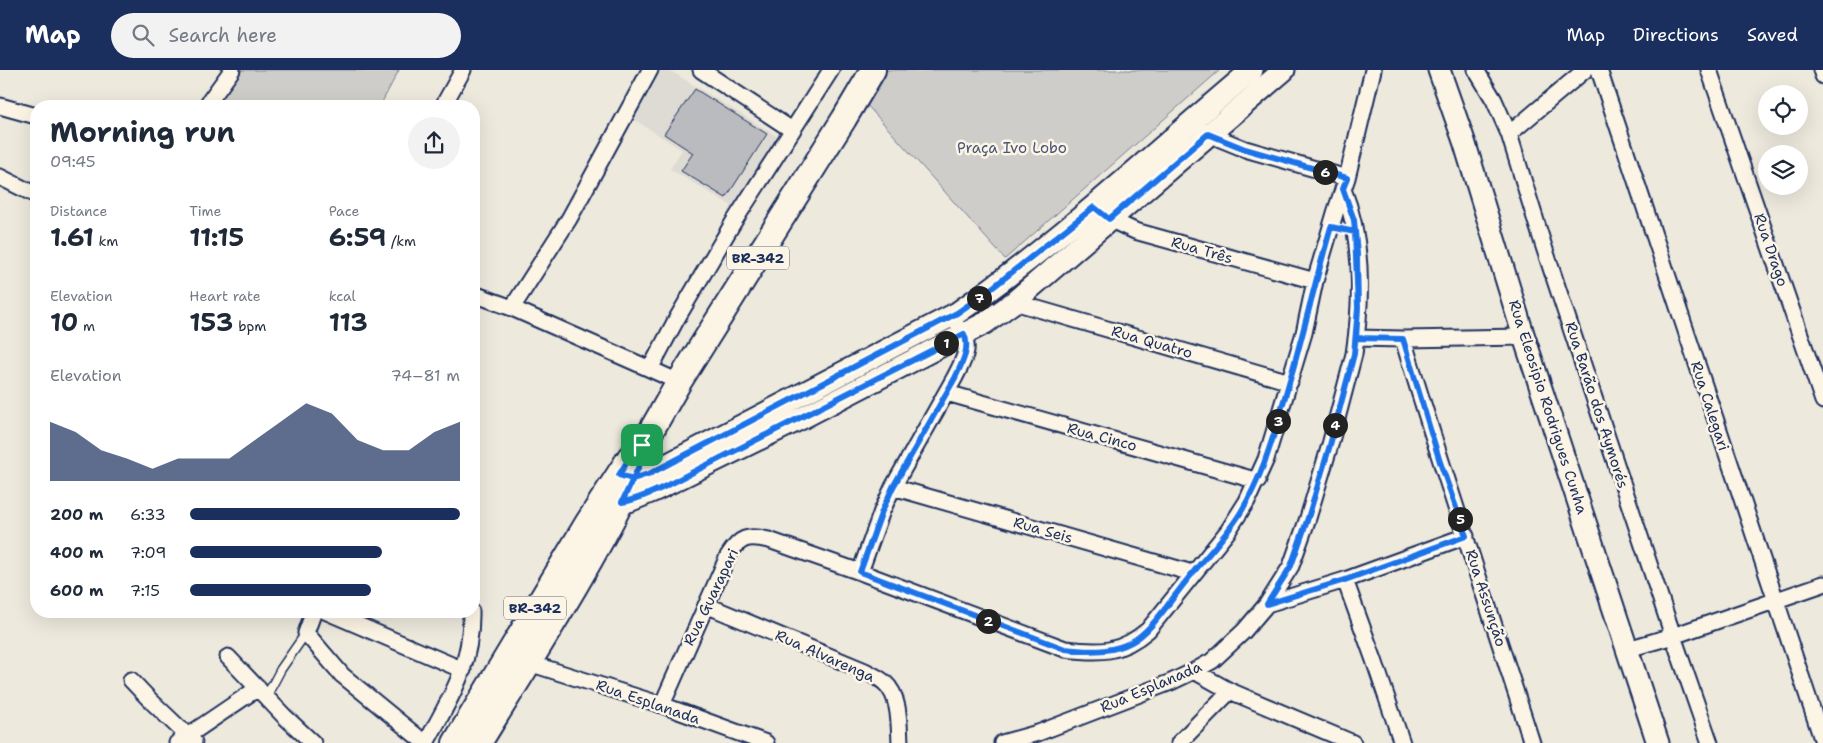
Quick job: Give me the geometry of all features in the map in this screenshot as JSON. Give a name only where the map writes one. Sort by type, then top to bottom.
[{"type":"main road","name":"BR-342","points":[[455,743],[492,679],[613,500],[626,477],[641,462],[642,445],[679,382],[844,119],[872,70]]},
{"type":"main road","name":"BR-342","points":[[479,743],[583,574],[613,500]]},
{"type":"street","points":[[210,100],[232,70]]},
{"type":"street","points":[[446,100],[462,70]]},
{"type":"street","points":[[512,308],[569,218],[650,70]]},
{"type":"street","points":[[701,70],[792,130]]},
{"type":"street","points":[[650,369],[676,320],[733,223],[831,70]]},
{"type":"street","points":[[613,500],[637,498],[703,467],[986,323],[1014,302],[1190,122],[1252,70]]},
{"type":"street","points":[[626,477],[651,473],[951,316],[1102,213],[1208,134],[1284,70]]},
{"type":"street","name":"Rua Guarapari","points":[[662,705],[728,556],[740,540],[748,538],[756,537],[769,540],[1065,649],[1087,652],[1122,648],[1148,630],[1236,520],[1258,481],[1304,333],[1315,281],[1345,183],[1373,70]]},
{"type":"street","name":"Rua Eleosipio Rodrigues Cunha","points":[[1439,70],[1473,168],[1524,337],[1658,743]]},
{"type":"street","name":"Rua Barão dos Aymorés","points":[[1476,70],[1494,100],[1509,134],[1544,247],[1710,743]]},
{"type":"street","points":[[1509,134],[1585,70]]},
{"type":"street","name":"Rua Calegari","points":[[1599,70],[1823,742]]},
{"type":"street","name":"Rua Drago","points":[[1709,70],[1823,401]]},
{"type":"street","points":[[1821,70],[1823,76]]},
{"type":"street","points":[[0,106],[30,114]]},
{"type":"street","points":[[1190,122],[1208,134],[1245,149],[1345,183]]},
{"type":"street","points":[[0,177],[30,192]]},
{"type":"street","name":"Rua Esplanada","points":[[1002,743],[1038,733],[1170,682],[1194,672],[1212,661],[1226,649],[1267,604],[1291,566],[1330,445],[1354,354],[1358,308],[1355,232],[1345,183]]},
{"type":"street","name":"Rua Três","points":[[1102,213],[1135,231],[1315,281]]},
{"type":"street","points":[[1331,227],[1355,232]]},
{"type":"street","points":[[480,296],[512,308],[679,382]]},
{"type":"street","name":"Rua Quatro","points":[[1014,302],[1290,382]]},
{"type":"street","points":[[860,572],[882,511],[893,487],[955,378],[966,350],[967,343],[964,334],[951,316]]},
{"type":"street","points":[[1356,338],[1524,337]]},
{"type":"street","name":"Rua Assunção","points":[[1403,339],[1440,462],[1466,536],[1532,743]]},
{"type":"street","name":"Rua Cinco","points":[[947,393],[1258,481]]},
{"type":"street","name":"Rua Seis","points":[[893,487],[1192,573]]},
{"type":"street","points":[[1267,604],[1345,580],[1466,536]]},
{"type":"street","points":[[1345,580],[1402,743]]},
{"type":"street","points":[[1628,649],[1673,636],[1823,584]]},
{"type":"street","name":"Rua Alvarenga","points":[[706,605],[865,671],[886,684],[892,693],[896,707],[900,743]]},
{"type":"street","points":[[311,618],[306,633],[342,675],[426,743],[463,670],[472,632],[471,618]]},
{"type":"street","points":[[341,618],[463,670]]},
{"type":"street","points":[[228,657],[313,743]]},
{"type":"street","name":"Rua Esplanada","points":[[529,663],[662,705],[766,743]]},
{"type":"street","points":[[1194,672],[1230,691],[1353,743]]},
{"type":"street","points":[[131,680],[187,741],[262,692]]},
{"type":"street","points":[[1179,743],[1230,691]]},
{"type":"lane","points":[[262,692],[306,633]]},
{"type":"shaded area","points":[[661,70],[669,70],[780,138],[737,209],[670,169],[682,150],[630,117]]},
{"type":"green space","points":[[230,70],[399,70],[383,100],[208,100]]},
{"type":"green space","name":"Praça Ivo Lobo","points":[[886,70],[1220,70],[1005,259],[866,104]]},
{"type":"building","points":[[695,89],[767,134],[726,198],[681,171],[693,153],[664,134]]},
{"type":"route","points":[[642,445],[630,457],[619,475],[633,479],[651,473],[957,313],[987,292],[1094,207],[1109,219],[1208,134],[1245,149],[1347,178],[1343,189],[1354,220],[1357,254],[1358,308],[1356,338],[1403,339],[1440,462],[1466,536],[1345,580],[1267,604],[1291,566],[1308,518],[1354,354],[1358,308],[1355,232],[1331,227],[1315,281],[1304,333],[1290,382],[1258,481],[1228,532],[1192,573],[1148,630],[1122,648],[1087,652],[1065,649],[860,572],[882,511],[893,487],[963,361],[967,343],[964,334],[695,471],[654,491],[622,502],[633,479],[641,462],[642,445]]}]
